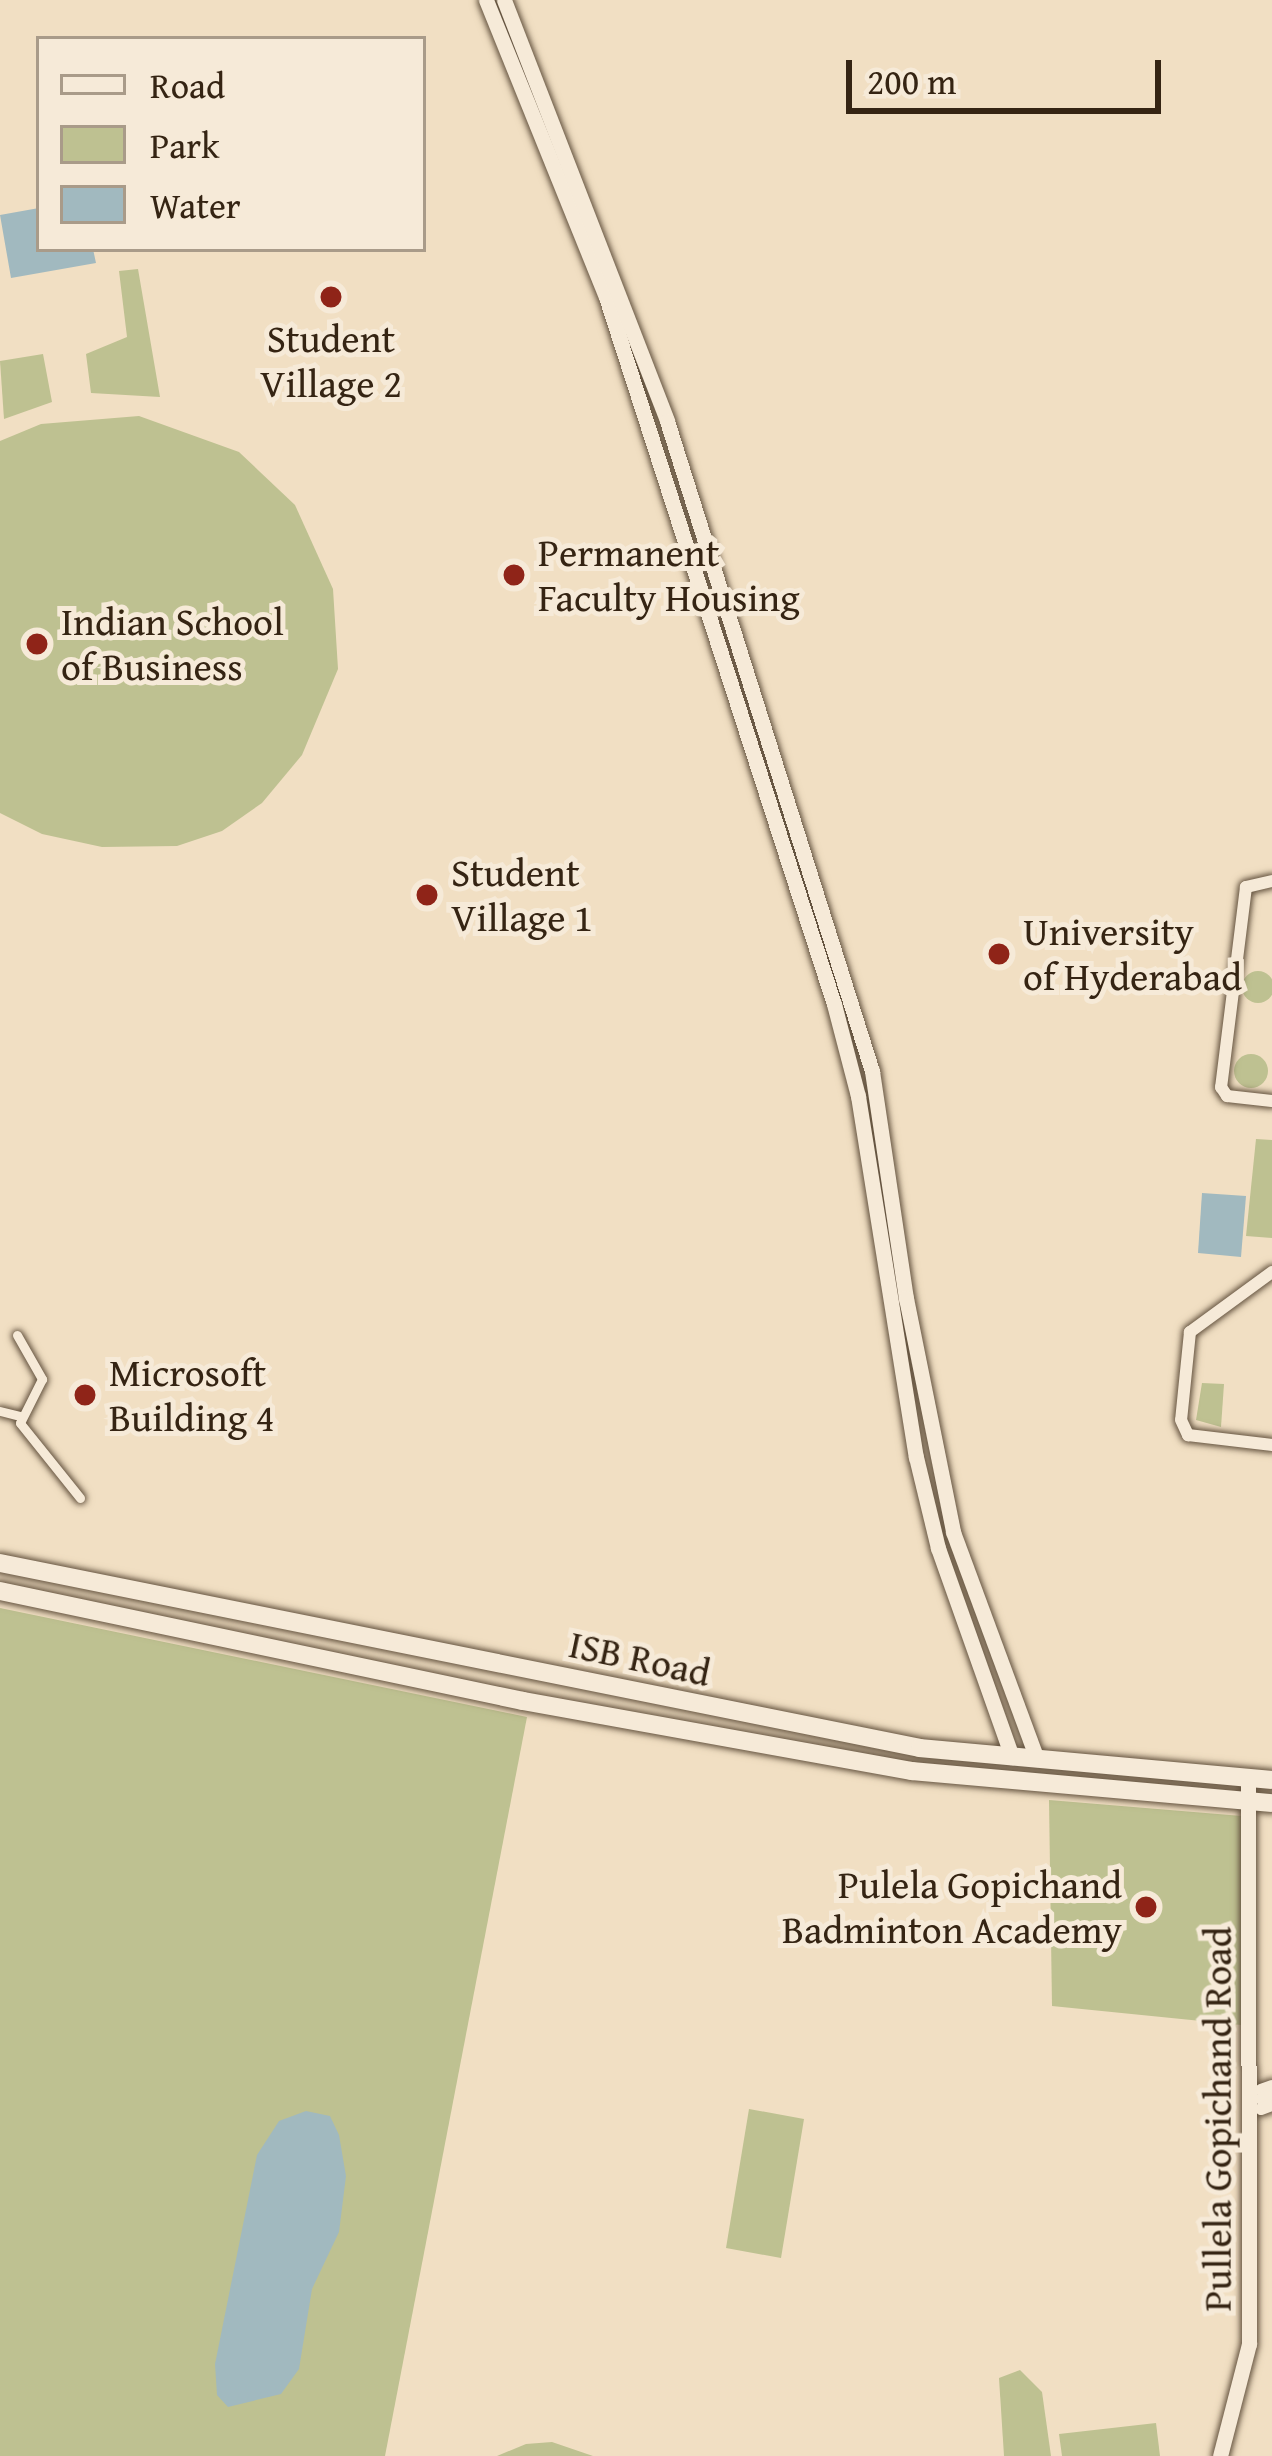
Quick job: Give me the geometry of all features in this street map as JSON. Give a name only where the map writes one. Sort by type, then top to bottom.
[{"type":"main road","name":"ISB Road","points":[[0,1563],[920,1748],[1260,1779]]},
{"type":"main road","name":"ISB Road","points":[[0,1591],[524,1701],[912,1771],[1260,1802]]},
{"type":"street","points":[[486,0],[606,297],[834,1004],[858,1096],[916,1457],[938,1548],[1012,1757]]},
{"type":"street","points":[[504,0],[667,421],[872,1071],[906,1298],[953,1532],[1037,1759]]},
{"type":"street","points":[[1272,881],[1246,887],[1221,1088],[1227,1096],[1272,1101]]},
{"type":"street","points":[[1272,1272],[1190,1332],[1181,1420],[1188,1436],[1272,1445]]},
{"type":"street","points":[[17,1335],[41,1376],[20,1416]]},
{"type":"street","points":[[0,1411],[20,1416]]},
{"type":"street","points":[[20,1416],[32,1444],[80,1498]]},
{"type":"street","name":"Pullela Gopichand Road","points":[[1224,2456],[1249,2344],[1264,2102],[1256,2006],[1260,1779]]},
{"type":"street","name":"Pullela Gopichand Road","points":[[1256,2006],[1264,2102]]},
{"type":"green space","points":[[138,269],[160,397],[91,393],[86,354],[127,337],[119,271]]},
{"type":"green space","points":[[43,354],[52,402],[4,419],[0,361]]},
{"type":"green space","points":[[139,416],[239,452],[295,505],[333,589],[338,669],[302,755],[262,803],[222,831],[177,846],[102,847],[42,834],[0,813],[0,441],[41,424]]},
{"type":"green space","points":[[1258,971],[1269,976],[1273,993],[1269,998],[1258,1003],[1247,998],[1242,987],[1247,976]]},
{"type":"green space","points":[[1251,1054],[1263,1059],[1268,1071],[1263,1083],[1251,1088],[1239,1083],[1234,1071],[1239,1059]]},
{"type":"green space","points":[[1256,1139],[1272,1140],[1272,1238],[1246,1236]]},
{"type":"green space","points":[[1202,1383],[1224,1384],[1221,1427],[1196,1420]]},
{"type":"green space","points":[[0,1608],[527,1717],[385,2456],[0,2456]]},
{"type":"green space","name":"Pulela Gopichand Badminton Academy","points":[[1049,1800],[1242,1816],[1241,2025],[1052,2006]]},
{"type":"green space","points":[[749,2109],[804,2119],[781,2258],[726,2248]]},
{"type":"green space","points":[[1020,2370],[1042,2392],[1051,2456],[1004,2456],[999,2378]]},
{"type":"green space","points":[[1156,2423],[1160,2456],[1062,2456],[1059,2434]]},
{"type":"green space","points":[[552,2442],[593,2456],[497,2456],[526,2444]]},
{"type":"water","points":[[36,209],[36,252],[94,252],[96,263],[11,278],[0,215]]},
{"type":"water","points":[[1202,1193],[1246,1196],[1241,1257],[1198,1253]]},
{"type":"water","points":[[306,2111],[330,2116],[339,2135],[346,2176],[339,2232],[312,2289],[299,2369],[281,2394],[228,2407],[217,2395],[215,2364],[257,2155],[279,2121]]},
{"type":"place","name":"Student Village 2","points":[[331,297]]},
{"type":"place","name":"Permanent Faculty Housing","points":[[514,575]]},
{"type":"place","name":"Indian School of Business","points":[[37,644]]},
{"type":"place","name":"Student Village 1","points":[[427,895]]},
{"type":"place","name":"University of Hyderabad","points":[[999,954]]},
{"type":"place","name":"Microsoft Building 4","points":[[85,1395]]},
{"type":"place","name":"Pulela Gopichand Badminton Academy","points":[[1146,1907]]}]
